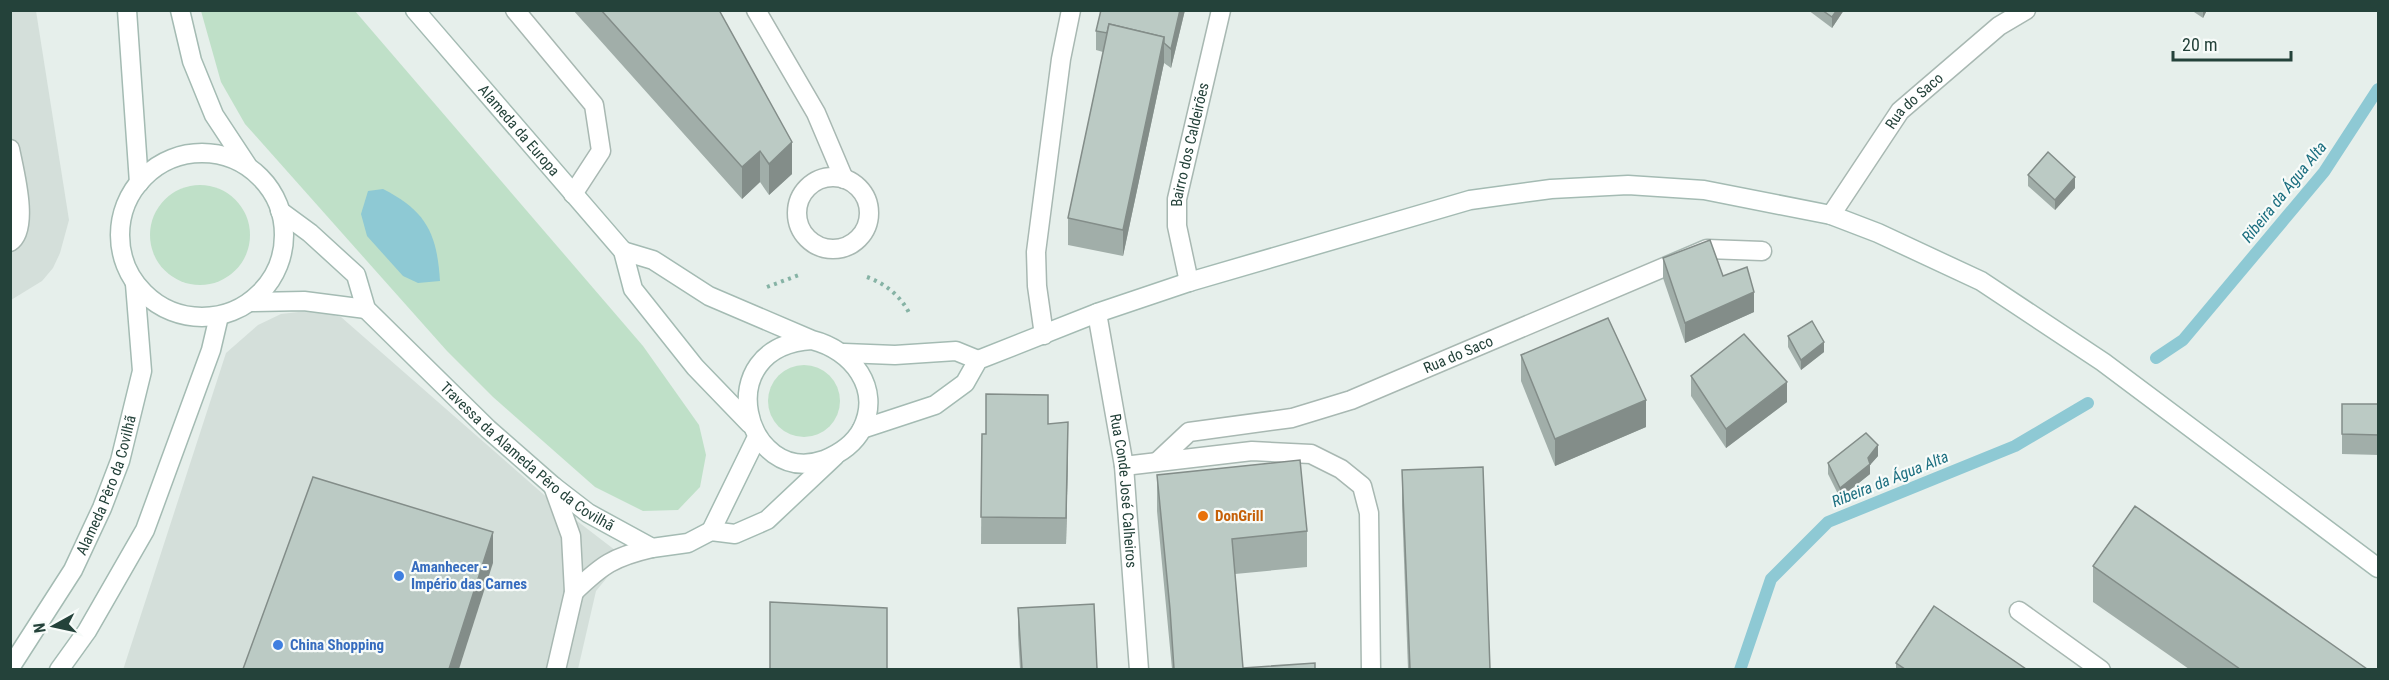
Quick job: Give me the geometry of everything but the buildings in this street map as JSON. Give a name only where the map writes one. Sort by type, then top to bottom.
[{"type":"main road","points":[[127,10],[139,183]]},
{"type":"main road","name":"Alameda Pêro da Covilhã","points":[[180,10],[192,61],[214,115],[248,167],[268,186],[280,211],[284,236],[280,261],[268,284],[250,302],[219,316],[195,318],[172,313],[151,301],[135,284],[124,262],[119,238],[122,214],[131,191],[149,171],[171,158],[197,152],[224,155],[248,167]]},
{"type":"main road","name":"Alameda da Europa","points":[[415,10],[623,251],[633,289],[695,367],[769,449],[784,458],[801,462],[818,462],[835,456]]},
{"type":"main road","points":[[515,10],[594,105],[602,151],[573,194]]},
{"type":"main road","points":[[756,10],[816,113],[844,179]]},
{"type":"main road","points":[[1044,335],[1037,286],[1036,252],[1061,59],[1071,10]]},
{"type":"main road","name":"Bairro dos Caldeirões","points":[[1188,282],[1177,226],[1177,199],[1221,10]]},
{"type":"main road","name":"Rua do Saco","points":[[1831,215],[1900,111],[1999,26],[2026,10]]},
{"type":"main road","points":[[10,149],[21,217],[19,231],[10,242]]},
{"type":"main road","points":[[862,429],[934,405],[965,383],[978,360],[1097,313],[1188,282],[1470,200],[1551,189],[1628,185],[1704,190],[1831,215],[1887,237],[1981,281],[2103,362],[2379,568]]},
{"type":"main road","name":"Travessa da Alameda Pêro da Covilhã","points":[[280,211],[310,233],[356,275],[366,309],[488,429],[553,486],[588,513],[652,548]]},
{"type":"main road","name":"Rua do Saco","points":[[1157,462],[1189,432],[1293,418],[1352,400],[1707,249],[1762,251]]},
{"type":"main road","points":[[574,592],[597,570],[620,556],[652,548],[688,543],[711,531],[735,534],[767,520],[835,456],[849,446],[862,429],[868,409],[867,388],[859,369],[844,353],[830,345],[709,296],[653,260],[623,251]]},
{"type":"main road","name":"Alameda Pêro da Covilhã","points":[[10,668],[73,570],[102,508],[120,461],[142,370],[135,284]]},
{"type":"main road","points":[[250,302],[304,301],[366,309]]},
{"type":"main road","name":"Rua Conde José Calheiros","points":[[1097,313],[1124,466],[1139,669]]},
{"type":"main road","points":[[59,669],[87,631],[146,530],[200,384],[219,316]]},
{"type":"main road","points":[[711,531],[754,430],[747,391],[753,373],[764,358],[779,347],[795,341],[813,340]]},
{"type":"main road","points":[[844,353],[895,355],[956,351],[978,360]]},
{"type":"main road","points":[[1124,466],[1252,451],[1311,454],[1341,469],[1362,486],[1369,513],[1371,669]]},
{"type":"main road","points":[[553,486],[571,536],[574,592],[556,669]]},
{"type":"main road","points":[[2019,612],[2101,669]]},
{"type":"path","points":[[757,287],[768,287],[799,275]]},
{"type":"path","points":[[867,277],[892,291],[905,304],[910,315]]},
{"type":"shaded area","points":[[11,11],[36,11],[69,220],[60,253],[53,268],[42,281],[11,300]]},
{"type":"shaded area","points":[[316,310],[341,317],[551,501],[624,557],[596,591],[578,669],[123,670],[226,353],[258,325],[281,314]]},
{"type":"green space","points":[[201,11],[355,11],[643,346],[699,425],[706,455],[700,487],[678,510],[643,511],[595,487],[493,397],[447,351],[245,124],[221,82]]},
{"type":"green space","points":[[200,185],[228,193],[242,207],[250,235],[242,263],[228,277],[200,285],[172,277],[158,263],[150,235],[158,207],[172,193]]},
{"type":"green space","points":[[804,365],[824,371],[834,381],[840,401],[834,421],[824,431],[804,437],[784,431],[774,421],[768,401],[774,381],[784,371]]},
{"type":"water","points":[[383,189],[410,206],[426,225],[436,249],[440,281],[418,283],[403,276],[367,236],[361,214],[368,191]]},
{"type":"waterway","name":"Ribeira da Água Alta","points":[[2156,358],[2183,340],[2324,172],[2378,89]]},
{"type":"waterway","name":"Ribeira da Água Alta","points":[[1740,670],[1771,579],[1828,522],[2015,446],[2088,403]]},
{"type":"place","name":"DonGrill","points":[[1203,516]]},
{"type":"place","name":"Amanhecer - Império das Carnes","points":[[399,576]]},
{"type":"place","name":"China Shopping","points":[[278,645]]}]
